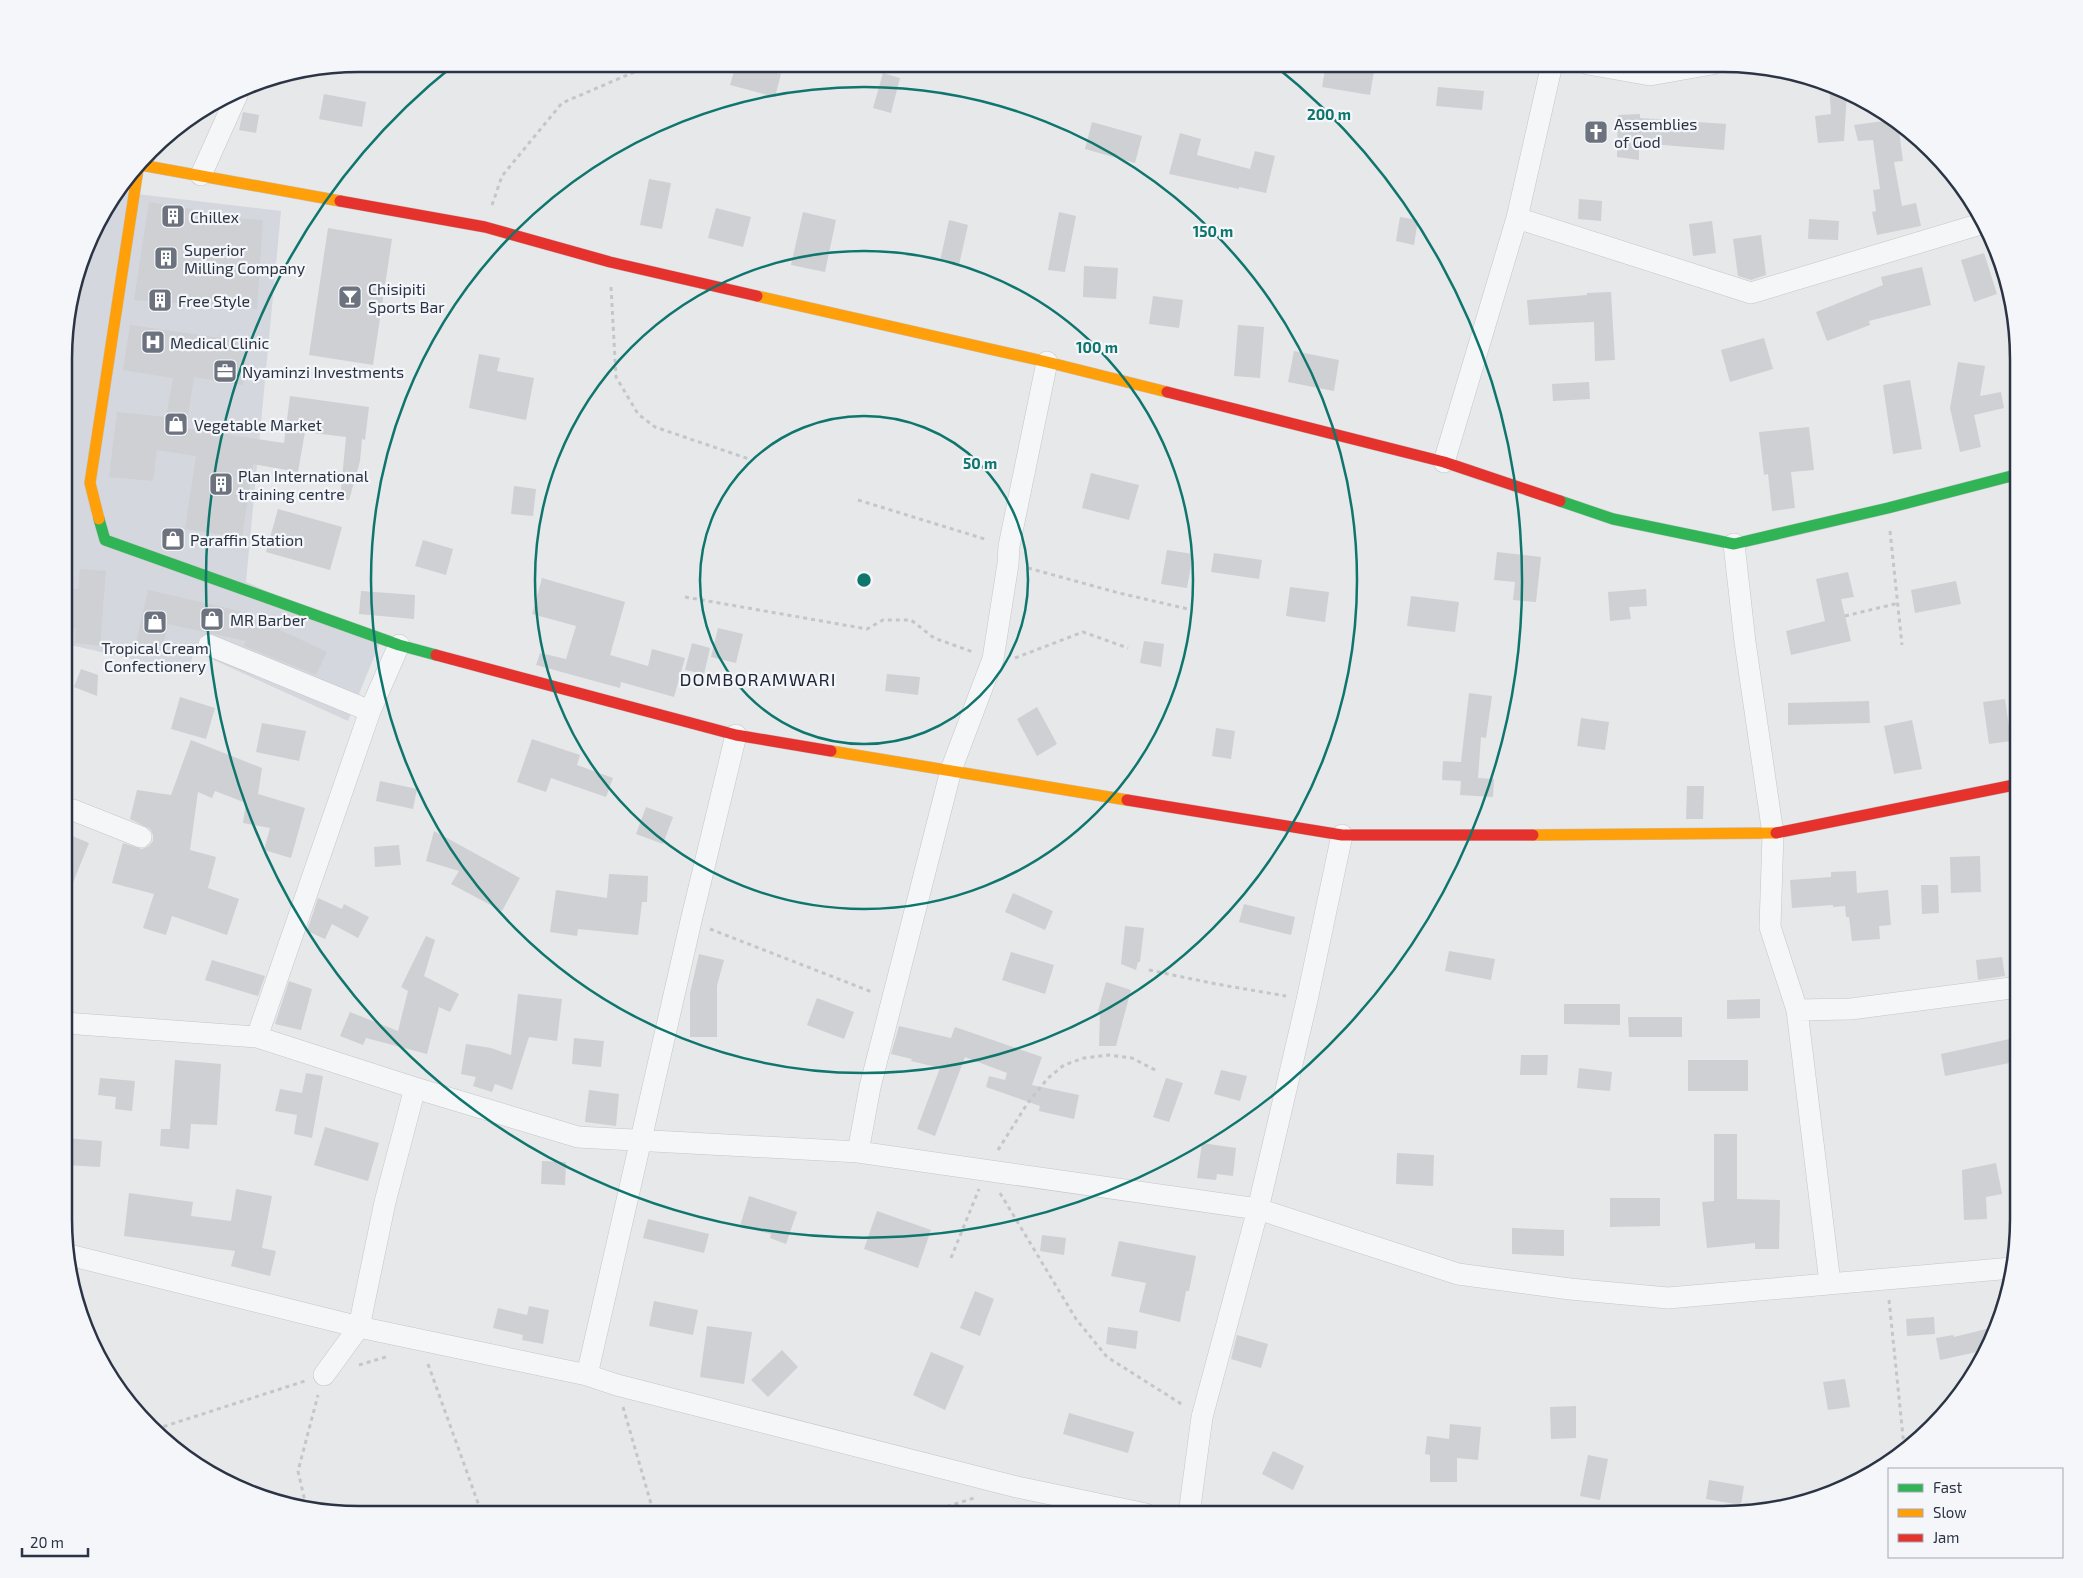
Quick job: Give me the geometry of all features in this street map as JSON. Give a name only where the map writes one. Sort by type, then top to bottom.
[{"type":"street","points":[[1444,462],[1517,218],[1550,72]]},
{"type":"street","points":[[1633,72],[1650,75],[1667,72]]},
{"type":"street","points":[[201,175],[234,101]]},
{"type":"street","points":[[147,166],[485,228],[610,262],[1047,362],[1444,462],[1613,519],[1734,544],[1888,508],[2010,476]]},
{"type":"street","points":[[136,180],[90,483],[105,540],[399,645],[736,735],[1342,835],[1773,834],[2010,786]]},
{"type":"street","points":[[1517,218],[1751,293],[1977,224]]},
{"type":"street","points":[[858,1152],[870,1087],[894,1000],[951,770],[993,659],[1009,555],[1047,362]]},
{"type":"street","points":[[1734,544],[1745,642],[1773,834],[1770,927],[1797,1010],[1830,1283]]},
{"type":"street","points":[[210,645],[370,711]]},
{"type":"street","points":[[257,1037],[370,711],[399,645]]},
{"type":"street","points":[[587,1375],[690,921],[736,735]]},
{"type":"street","points":[[72,810],[141,838]]},
{"type":"street","points":[[1190,1506],[1202,1417],[1258,1208],[1307,1000],[1342,835]]},
{"type":"street","points":[[1797,1010],[1851,1008],[2010,988]]},
{"type":"street","points":[[72,1024],[257,1037],[415,1088],[578,1137],[858,1152],[986,1172],[1258,1208],[1458,1274],[1570,1289],[1668,1298],[2006,1269]]},
{"type":"street","points":[[324,1375],[359,1327],[384,1202],[415,1088]]},
{"type":"street","points":[[75,1257],[359,1327],[587,1375],[617,1385],[1017,1487],[1108,1506]]},
{"type":"path","points":[[485,228],[502,176],[562,103],[634,72]]},
{"type":"path","points":[[610,262],[616,377],[638,414],[655,427],[749,459]]},
{"type":"path","points":[[858,500],[1009,555],[1042,571],[1118,593],[1188,609]]},
{"type":"path","points":[[1888,508],[1902,645]]},
{"type":"path","points":[[685,598],[867,629],[883,620],[911,620],[934,638],[993,659],[1013,659],[1083,632],[1128,648]]},
{"type":"path","points":[[1845,616],[1899,603]]},
{"type":"path","points":[[690,921],[894,1000]]},
{"type":"path","points":[[1150,970],[1307,1000]]},
{"type":"path","points":[[951,1258],[986,1172],[1027,1104],[1048,1078],[1064,1065],[1084,1058],[1109,1055],[1132,1058],[1157,1071]]},
{"type":"path","points":[[986,1172],[1076,1319],[1107,1357],[1202,1417]]},
{"type":"path","points":[[1887,1280],[1904,1442]]},
{"type":"path","points":[[162,1427],[394,1354]]},
{"type":"path","points":[[424,1356],[479,1506]]},
{"type":"path","points":[[305,1500],[298,1471],[324,1375]]},
{"type":"path","points":[[617,1385],[652,1506]]},
{"type":"shaded area","points":[[126,193],[281,211],[246,582],[381,640],[348,721],[194,651],[188,672],[72,645],[72,359],[75,322],[82,285],[94,249],[111,216]]},
{"type":"building","points":[[734,72],[772,72],[781,74],[775,97],[730,85]]},
{"type":"building","points":[[1325,72],[1374,72],[1370,95],[1322,87]]},
{"type":"building","points":[[883,73],[900,78],[891,113],[873,108]]},
{"type":"building","points":[[1438,87],[1484,91],[1482,110],[1436,106]]},
{"type":"building","points":[[1830,93],[1847,100],[1844,141],[1818,143],[1815,116],[1831,114]]},
{"type":"building","points":[[324,94],[366,102],[362,127],[319,119]]},
{"type":"building","points":[[243,112],[259,115],[256,133],[239,130]]},
{"type":"building","points":[[1640,114],[1640,118],[1726,124],[1724,150],[1639,143],[1639,160],[1617,157],[1618,115]]},
{"type":"building","points":[[1883,121],[1899,133],[1903,161],[1894,162],[1902,206],[1916,203],[1921,226],[1877,235],[1872,212],[1876,211],[1873,190],[1880,189],[1873,140],[1858,141],[1854,125]]},
{"type":"building","points":[[1092,122],[1142,136],[1135,163],[1085,149]]},
{"type":"building","points":[[1180,133],[1201,139],[1197,155],[1250,169],[1255,151],[1275,156],[1266,193],[1169,174]]},
{"type":"building","points":[[649,179],[671,183],[662,229],[640,225]]},
{"type":"building","points":[[1579,199],[1602,201],[1601,221],[1578,219]]},
{"type":"building","points":[[149,202],[206,211],[205,216],[263,220],[257,309],[134,300]]},
{"type":"building","points":[[716,208],[751,217],[743,247],[708,238]]},
{"type":"building","points":[[803,212],[836,220],[825,272],[791,265]]},
{"type":"building","points":[[1059,212],[1076,216],[1065,272],[1048,270]]},
{"type":"building","points":[[1400,217],[1418,220],[1414,245],[1396,241]]},
{"type":"building","points":[[1809,219],[1839,221],[1838,240],[1808,239]]},
{"type":"building","points":[[949,220],[968,225],[959,265],[940,261]]},
{"type":"building","points":[[1712,221],[1716,253],[1693,256],[1689,224]]},
{"type":"building","name":"Chisipiti Sports Bar","points":[[328,228],[392,239],[373,365],[309,355]]},
{"type":"building","points":[[1761,235],[1766,275],[1751,280],[1738,276],[1733,239]]},
{"type":"building","points":[[1984,253],[1997,294],[1974,302],[1961,260]]},
{"type":"building","points":[[1084,266],[1118,268],[1116,299],[1083,297]]},
{"type":"building","points":[[1922,267],[1931,305],[1869,321],[1870,325],[1827,341],[1816,312],[1883,285],[1881,277]]},
{"type":"building","points":[[1611,292],[1615,360],[1595,361],[1594,322],[1529,325],[1527,300]]},
{"type":"building","points":[[1153,296],[1183,300],[1179,328],[1149,324]]},
{"type":"building","points":[[130,325],[249,342],[243,385],[194,377],[186,428],[284,443],[290,396],[369,407],[365,440],[362,439],[360,461],[349,500],[340,499],[346,437],[305,432],[298,472],[253,464],[242,538],[185,529],[196,456],[157,450],[153,481],[109,477],[117,412],[166,417],[173,378],[123,370]]},
{"type":"building","points":[[1238,325],[1264,327],[1260,378],[1234,376]]},
{"type":"building","points":[[1764,338],[1773,369],[1730,382],[1721,350]]},
{"type":"building","points":[[1294,351],[1339,360],[1334,391],[1288,382]]},
{"type":"building","points":[[479,354],[500,358],[497,371],[534,378],[526,420],[469,408]]},
{"type":"building","points":[[1958,362],[1985,366],[1980,396],[2001,392],[2004,408],[1974,415],[1981,447],[1960,452],[1950,408]]},
{"type":"building","points":[[1910,380],[1922,449],[1893,454],[1883,385]]},
{"type":"building","points":[[1589,382],[1590,399],[1553,401],[1552,384]]},
{"type":"building","points":[[1809,427],[1814,470],[1791,472],[1795,508],[1772,511],[1768,474],[1764,475],[1759,432]]},
{"type":"building","points":[[1091,473],[1139,485],[1129,520],[1082,508]]},
{"type":"building","points":[[514,486],[536,489],[533,516],[511,514]]},
{"type":"building","points":[[278,509],[342,527],[330,570],[266,552]]},
{"type":"building","points":[[423,540],[453,549],[446,575],[415,566]]},
{"type":"building","points":[[1167,550],[1193,554],[1187,588],[1161,584]]},
{"type":"building","points":[[1497,552],[1541,557],[1536,602],[1513,600],[1515,582],[1494,580]]},
{"type":"building","points":[[1214,553],[1262,560],[1259,579],[1211,572]]},
{"type":"building","points":[[80,569],[106,571],[100,646],[75,643],[76,628],[72,628],[72,588],[78,589]]},
{"type":"building","points":[[1848,572],[1854,597],[1841,599],[1851,641],[1791,655],[1786,631],[1825,621],[1816,579]]},
{"type":"building","points":[[542,578],[625,602],[610,655],[648,666],[652,649],[685,658],[674,697],[621,682],[620,688],[536,665],[540,653],[566,659],[576,626],[532,614]]},
{"type":"building","points":[[1956,581],[1961,604],[1915,613],[1911,590]]},
{"type":"building","points":[[1290,587],[1329,592],[1325,622],[1286,616]]},
{"type":"building","points":[[1646,589],[1647,606],[1629,607],[1631,619],[1610,621],[1608,592]]},
{"type":"building","points":[[148,590],[240,611],[327,652],[316,675],[244,646],[246,641],[168,624],[161,654],[135,647]]},
{"type":"building","points":[[361,591],[415,595],[414,619],[359,614]]},
{"type":"building","points":[[1411,596],[1459,602],[1455,632],[1407,626]]},
{"type":"building","points":[[718,628],[743,634],[736,663],[711,657]]},
{"type":"building","points":[[1144,641],[1164,644],[1161,667],[1140,663]]},
{"type":"building","points":[[692,643],[710,648],[704,674],[685,670]]},
{"type":"building","points":[[81,669],[98,675],[97,696],[74,687]]},
{"type":"building","points":[[887,674],[920,677],[918,695],[885,691]]},
{"type":"building","points":[[1469,693],[1492,696],[1486,738],[1481,737],[1478,778],[1494,779],[1493,797],[1460,795],[1461,781],[1442,780],[1443,761],[1461,762]]},
{"type":"building","points":[[180,697],[215,708],[206,739],[171,729]]},
{"type":"building","points":[[2005,699],[2010,741],[1989,744],[1983,702]]},
{"type":"building","points":[[1869,701],[1870,723],[1788,725],[1788,703]]},
{"type":"building","points":[[1037,707],[1057,744],[1037,756],[1017,719]]},
{"type":"building","points":[[1581,718],[1609,722],[1605,750],[1577,746]]},
{"type":"building","points":[[1912,720],[1922,769],[1894,774],[1884,726]]},
{"type":"building","points":[[262,723],[306,731],[299,761],[256,752]]},
{"type":"building","points":[[1216,728],[1235,731],[1231,759],[1212,756]]},
{"type":"building","points":[[532,739],[580,755],[577,765],[613,778],[606,797],[551,778],[546,792],[517,782]]},
{"type":"building","points":[[191,740],[262,768],[258,794],[305,808],[291,858],[264,850],[270,828],[243,823],[246,803],[215,791],[212,798],[198,792],[190,850],[216,857],[208,888],[239,899],[227,935],[172,916],[166,935],[143,928],[154,894],[112,883],[123,843],[142,849],[149,846],[153,841],[150,829],[130,819],[137,790],[171,795]]},
{"type":"building","points":[[380,781],[417,789],[413,809],[376,801]]},
{"type":"building","points":[[1687,786],[1704,786],[1703,819],[1686,819]]},
{"type":"building","points":[[646,807],[673,817],[663,844],[636,834]]},
{"type":"building","points":[[434,831],[520,878],[502,911],[451,884],[459,871],[426,861]]},
{"type":"building","points":[[72,836],[89,843],[72,885]]},
{"type":"building","points":[[399,845],[401,865],[375,867],[374,847]]},
{"type":"building","points":[[1980,856],[1981,892],[1951,893],[1950,857]]},
{"type":"building","points":[[1856,871],[1857,893],[1888,890],[1891,925],[1879,926],[1880,939],[1852,941],[1849,917],[1846,917],[1845,906],[1792,908],[1790,880],[1831,877],[1831,872]]},
{"type":"building","points":[[609,874],[648,876],[647,902],[642,902],[638,935],[578,929],[577,936],[550,932],[556,890],[607,898]]},
{"type":"building","points":[[1921,885],[1938,885],[1939,913],[1922,914]]},
{"type":"building","points":[[1013,893],[1053,911],[1045,930],[1005,912]]},
{"type":"building","points":[[318,898],[342,909],[344,904],[369,917],[358,938],[332,924],[325,939],[307,931]]},
{"type":"building","points":[[1244,904],[1295,917],[1291,935],[1239,922]]},
{"type":"building","points":[[1125,926],[1144,928],[1140,962],[1138,962],[1136,970],[1121,964]]},
{"type":"building","points":[[426,936],[435,940],[424,976],[459,994],[450,1012],[439,1007],[427,1054],[366,1038],[363,1045],[340,1036],[350,1012],[398,1031],[408,991],[401,987]]},
{"type":"building","points":[[1449,951],[1495,959],[1491,980],[1445,971]]},
{"type":"building","points":[[1011,952],[1054,965],[1045,994],[1002,980]]},
{"type":"building","points":[[699,954],[724,960],[717,986],[717,1037],[690,1037],[690,993]]},
{"type":"building","points":[[2002,957],[2005,976],[1978,980],[1976,960]]},
{"type":"building","points":[[212,960],[265,976],[258,996],[205,980]]},
{"type":"building","points":[[289,981],[312,989],[301,1030],[275,1024]]},
{"type":"building","points":[[1106,982],[1131,990],[1116,1046],[1099,1046],[1100,1012],[1098,1011]]},
{"type":"building","points":[[518,994],[562,999],[557,1041],[529,1037],[512,1090],[495,1084],[492,1092],[473,1086],[476,1077],[461,1074],[466,1044],[491,1048],[511,1055]]},
{"type":"building","points":[[817,998],[854,1012],[844,1039],[807,1025]]},
{"type":"building","points":[[1760,999],[1760,1018],[1727,1019],[1727,1000]]},
{"type":"building","points":[[1564,1004],[1620,1004],[1620,1025],[1564,1024]]},
{"type":"building","points":[[1628,1017],[1682,1017],[1682,1037],[1629,1037]]},
{"type":"building","points":[[899,1026],[951,1038],[955,1027],[1042,1057],[1032,1085],[1079,1095],[1074,1119],[1039,1111],[1040,1106],[986,1087],[989,1076],[1005,1080],[1007,1073],[965,1057],[935,1136],[917,1129],[940,1068],[891,1054]]},
{"type":"building","points":[[574,1038],[604,1041],[601,1067],[572,1064]]},
{"type":"building","points":[[2010,1039],[2010,1063],[1945,1076],[1941,1054]]},
{"type":"building","points":[[1521,1055],[1548,1055],[1547,1075],[1520,1075]]},
{"type":"building","points":[[175,1060],[221,1064],[217,1125],[191,1124],[189,1149],[160,1146],[161,1129],[170,1129]]},
{"type":"building","points":[[1688,1060],[1748,1060],[1748,1091],[1688,1091]]},
{"type":"building","points":[[1579,1068],[1612,1072],[1610,1091],[1577,1088]]},
{"type":"building","points":[[1221,1070],[1247,1076],[1240,1101],[1214,1094]]},
{"type":"building","points":[[306,1073],[323,1076],[312,1138],[294,1134],[297,1115],[275,1111],[280,1089],[302,1093]]},
{"type":"building","points":[[100,1078],[135,1081],[132,1111],[115,1109],[116,1097],[98,1095]]},
{"type":"building","points":[[1166,1078],[1183,1083],[1169,1122],[1153,1117]]},
{"type":"building","points":[[589,1090],[619,1094],[616,1126],[585,1122]]},
{"type":"building","points":[[325,1127],[379,1143],[368,1181],[314,1165]]},
{"type":"building","points":[[1714,1134],[1737,1134],[1737,1199],[1780,1200],[1779,1249],[1755,1249],[1755,1243],[1707,1248],[1702,1202],[1714,1201]]},
{"type":"building","points":[[72,1139],[102,1141],[100,1167],[72,1165]]},
{"type":"building","points":[[1202,1143],[1236,1148],[1233,1176],[1217,1174],[1216,1180],[1197,1178]]},
{"type":"building","points":[[1397,1153],[1434,1155],[1433,1186],[1396,1184]]},
{"type":"building","points":[[542,1161],[566,1162],[565,1185],[541,1184]]},
{"type":"building","points":[[1996,1163],[2002,1194],[1986,1197],[1987,1219],[1964,1220],[1962,1170]]},
{"type":"building","points":[[236,1189],[272,1196],[262,1248],[276,1251],[270,1276],[231,1266],[235,1251],[124,1236],[129,1193],[193,1202],[191,1216],[231,1221]]},
{"type":"building","points":[[749,1196],[797,1212],[786,1244],[770,1238],[771,1234],[740,1226]]},
{"type":"building","points":[[1610,1198],[1660,1198],[1660,1226],[1610,1227]]},
{"type":"building","points":[[877,1211],[931,1230],[918,1268],[864,1249]]},
{"type":"building","points":[[648,1219],[709,1234],[704,1253],[643,1238]]},
{"type":"building","points":[[1512,1228],[1564,1230],[1564,1256],[1512,1254]]},
{"type":"building","points":[[1042,1235],[1066,1238],[1064,1255],[1040,1251]]},
{"type":"building","points":[[1119,1241],[1196,1256],[1180,1322],[1139,1312],[1146,1283],[1111,1276]]},
{"type":"building","points":[[975,1291],[994,1299],[980,1336],[960,1328]]},
{"type":"building","points":[[654,1301],[698,1310],[693,1335],[649,1326]]},
{"type":"building","points":[[529,1306],[549,1310],[543,1344],[522,1340],[523,1335],[493,1328],[498,1308],[527,1315]]},
{"type":"building","points":[[1934,1317],[1935,1334],[1907,1336],[1906,1319]]},
{"type":"building","points":[[707,1326],[752,1332],[744,1384],[700,1377]]},
{"type":"building","points":[[1108,1327],[1138,1331],[1136,1349],[1106,1344]]},
{"type":"building","points":[[1989,1328],[1978,1352],[1940,1360],[1936,1338],[1953,1335],[1954,1337]]},
{"type":"building","points":[[1237,1335],[1268,1344],[1261,1368],[1231,1359]]},
{"type":"building","points":[[782,1350],[798,1367],[768,1397],[751,1380]]},
{"type":"building","points":[[931,1352],[964,1366],[945,1410],[913,1395]]},
{"type":"building","points":[[1845,1379],[1850,1407],[1828,1410],[1823,1382]]},
{"type":"building","points":[[1576,1406],[1576,1438],[1551,1439],[1550,1407]]},
{"type":"building","points":[[1069,1413],[1134,1432],[1128,1453],[1063,1434]]},
{"type":"building","points":[[1450,1424],[1481,1427],[1478,1460],[1457,1458],[1457,1482],[1430,1482],[1430,1455],[1425,1454],[1427,1436],[1449,1439]]},
{"type":"building","points":[[1273,1451],[1304,1466],[1293,1490],[1262,1474]]},
{"type":"building","points":[[1588,1455],[1608,1459],[1600,1500],[1580,1496]]},
{"type":"building","points":[[1709,1480],[1744,1486],[1741,1505],[1706,1499]]},
{"type":"traffic: fast","points":[[1560,501],[1613,519],[1734,544],[1888,508],[2010,476]]},
{"type":"traffic: fast","points":[[99,519],[105,540],[399,645],[436,655]]},
{"type":"traffic: slow","points":[[147,166],[340,201]]},
{"type":"traffic: slow","points":[[99,519],[90,483],[136,180]]},
{"type":"traffic: slow","points":[[757,296],[1047,362],[1167,392]]},
{"type":"traffic: slow","points":[[831,751],[1127,800]]},
{"type":"traffic: slow","points":[[1533,835],[1776,833]]},
{"type":"traffic: jam","points":[[340,201],[485,227],[610,262],[757,296]]},
{"type":"traffic: jam","points":[[1167,392],[1444,462],[1560,501]]},
{"type":"traffic: jam","points":[[436,655],[736,735],[831,751]]},
{"type":"traffic: jam","points":[[1776,833],[2010,786]]},
{"type":"traffic: jam","points":[[1127,800],[1342,835],[1533,835]]},
{"type":"place","name":"Assemblies of God","points":[[1596,132]]},
{"type":"place","name":"Chillex","points":[[173,216]]},
{"type":"place","name":"Superior Milling Company","points":[[166,258]]},
{"type":"place","name":"Chisipiti Sports Bar","points":[[350,297]]},
{"type":"place","name":"Free Style","points":[[160,300]]},
{"type":"place","name":"Medical Clinic","points":[[153,342]]},
{"type":"place","name":"Nyaminzi Investments","points":[[225,371]]},
{"type":"place","name":"Vegetable Market","points":[[176,424]]},
{"type":"place","name":"Plan International training centre","points":[[221,484]]},
{"type":"place","name":"Paraffin Station","points":[[173,539]]},
{"type":"place","name":"MR Barber","points":[[212,619]]},
{"type":"place","name":"Tropical Cream Confectionery","points":[[155,622]]},
{"type":"district","name":"DOMBORAMWARI","points":[[758,679]]}]
